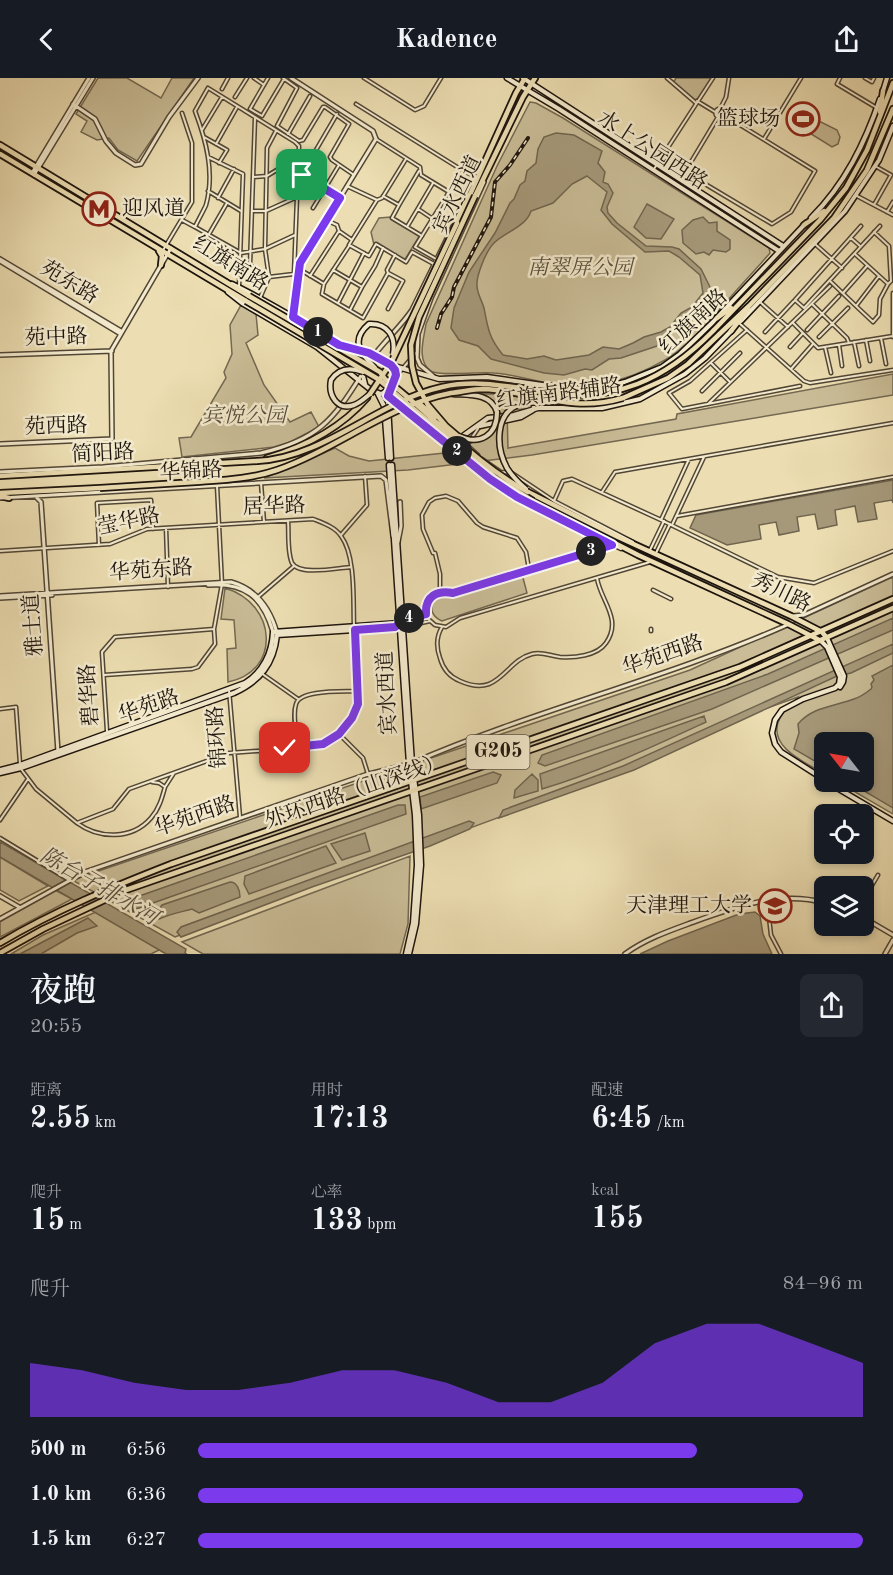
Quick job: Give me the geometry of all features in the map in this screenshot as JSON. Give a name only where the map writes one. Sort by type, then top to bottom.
[{"type":"main road","name":"水上公园西路","points":[[507,78],[779,251]]},
{"type":"main road","name":"水上公园西路","points":[[524,78],[533,81],[783,246]]},
{"type":"main road","name":"宾水西道","points":[[446,426],[428,405],[416,383],[411,366],[411,345],[419,317],[478,178],[524,78]]},
{"type":"main road","name":"红旗南路辅路","points":[[379,358],[434,377],[487,377],[549,386],[591,389],[610,387],[639,378],[662,367],[680,354],[717,318],[829,198],[844,177],[868,132],[887,78]]},
{"type":"main road","name":"宾水西道","points":[[257,460],[299,447],[328,431],[373,393],[391,363],[457,223],[489,169],[533,81]]},
{"type":"main road","name":"红旗南路","points":[[257,460],[277,459],[308,449],[397,403],[441,387],[466,383],[494,383],[571,395],[600,394],[627,388],[670,368],[687,356],[713,331],[831,206],[855,173],[867,150],[893,83]]},
{"type":"main road","points":[[878,120],[883,91]]},
{"type":"main road","name":"红旗南路","points":[[100,488],[259,476],[295,462],[414,403],[450,394],[481,389],[554,402],[584,404],[622,398],[654,385],[688,364],[834,218],[867,170],[893,109]]},
{"type":"main road","points":[[887,125],[893,114]]},
{"type":"main road","name":"红旗南路辅路","points":[[450,445],[480,426],[521,417],[533,409],[596,408],[640,399],[691,370],[831,228],[857,196],[875,166],[893,126]]},
{"type":"main road","name":"红旗南路","points":[[0,145],[159,240],[168,251],[218,284],[248,298],[380,372],[385,379],[484,460],[528,492]]},
{"type":"main road","name":"红旗南路","points":[[0,154],[155,247],[168,251],[222,278],[248,298],[380,380],[496,478],[533,501]]},
{"type":"main road","points":[[804,225],[831,206]]},
{"type":"main road","points":[[155,247],[162,256],[162,266]]},
{"type":"main road","points":[[222,278],[339,345],[379,358]]},
{"type":"main road","points":[[218,284],[242,303],[317,347],[366,385],[384,406],[390,458],[386,395],[395,378],[395,370],[391,363],[394,344],[389,330],[381,325],[369,324],[361,332],[358,345],[365,357],[380,372]]},
{"type":"main road","points":[[717,318],[743,299]]},
{"type":"main road","points":[[731,331],[747,311],[748,306]]},
{"type":"main road","points":[[366,385],[362,372],[369,362],[379,358]]},
{"type":"main road","points":[[380,380],[351,369],[340,371],[331,380],[330,394],[333,400],[348,406],[355,405],[373,393],[386,395]]},
{"type":"main road","points":[[400,390],[454,432],[484,460]]},
{"type":"main road","points":[[450,394],[485,398],[492,403],[497,412],[494,428],[480,440],[468,440],[454,432]]},
{"type":"main road","points":[[528,492],[510,473],[504,461],[500,438],[501,424],[509,411],[521,404],[554,402]]},
{"type":"main road","points":[[388,411],[392,403],[400,405]]},
{"type":"main road","name":"简阳路","points":[[0,474],[34,474],[257,460]]},
{"type":"main road","name":"宾水西道","points":[[400,623],[398,546],[390,465],[394,540],[410,764],[418,837],[416,924],[408,954]]},
{"type":"main road","name":"简阳路","points":[[0,496],[100,488]]},
{"type":"main road","name":"秀川路","points":[[528,492],[618,537],[822,632],[827,638],[828,646],[842,676],[839,684],[835,688],[803,699],[782,710],[772,728],[774,741],[781,752],[814,772]]},
{"type":"main road","points":[[0,496],[9,498]]},
{"type":"main road","name":"秀川路","points":[[533,501],[638,555],[795,627],[828,646]]},
{"type":"main road","name":"外环西路（山深线）","points":[[0,943],[74,904],[171,864],[740,667],[893,599]]},
{"type":"main road","name":"外环西路（山深线）","points":[[0,953],[81,910],[174,872],[704,690],[893,608]]},
{"type":"main road","points":[[795,627],[807,628],[802,621]]},
{"type":"main road","points":[[261,672],[275,633],[400,623]]},
{"type":"main road","name":"华苑路","points":[[0,771],[20,767],[229,692],[261,672]]},
{"type":"main road","name":"秀川路","points":[[847,792],[893,820]]},
{"type":"street","points":[[33,174],[91,78]]},
{"type":"street","points":[[75,105],[95,119],[112,149],[135,165],[141,164],[169,117],[198,78]]},
{"type":"street","points":[[222,89],[228,78]]},
{"type":"street","points":[[235,98],[247,78]]},
{"type":"street","points":[[254,78],[264,85]]},
{"type":"street","points":[[268,78],[250,109],[262,116],[284,79],[297,88],[277,126],[299,141],[303,140],[323,107],[337,114],[349,124],[331,154],[332,160],[354,175]]},
{"type":"street","points":[[291,78],[373,131],[376,140],[420,166],[421,175],[449,192],[406,262],[376,244],[369,256],[349,245]]},
{"type":"street","points":[[364,78],[415,110],[424,106],[441,78]]},
{"type":"street","points":[[667,78],[697,102],[715,112],[718,117]]},
{"type":"street","points":[[654,170],[713,78]]},
{"type":"street","points":[[715,112],[720,109],[726,97],[729,78]]},
{"type":"street","points":[[764,140],[801,78]]},
{"type":"street","points":[[840,78],[837,84],[877,108]]},
{"type":"street","points":[[865,78],[872,82],[874,78]]},
{"type":"street","points":[[195,227],[205,206],[208,191],[208,157],[195,111],[208,88],[299,146],[294,274],[269,277],[250,265],[241,264]]},
{"type":"street","points":[[288,134],[310,96]]},
{"type":"street","points":[[202,130],[222,97]]},
{"type":"street","points":[[356,104],[478,178]]},
{"type":"street","points":[[216,144],[238,106]]},
{"type":"street","points":[[720,109],[724,111],[724,115],[815,171],[790,212],[772,224],[685,172],[718,117],[724,115]]},
{"type":"street","points":[[112,352],[121,332],[162,266],[192,202],[193,146],[182,113]]},
{"type":"street","points":[[316,150],[337,114]]},
{"type":"street","points":[[250,265],[255,117]]},
{"type":"street","points":[[260,298],[269,277],[266,249],[267,148],[277,130]]},
{"type":"street","points":[[204,137],[227,150],[219,163]]},
{"type":"street","points":[[293,317],[300,263],[376,140]]},
{"type":"street","points":[[886,143],[893,146]]},
{"type":"street","points":[[208,157],[243,174],[239,287]]},
{"type":"street","points":[[253,177],[267,176],[298,157]]},
{"type":"street","points":[[395,255],[387,270],[388,273],[363,318],[322,294],[324,284],[406,158]]},
{"type":"street","points":[[313,208],[339,165]]},
{"type":"street","points":[[874,205],[892,175],[875,166]]},
{"type":"street","points":[[218,198],[234,169]]},
{"type":"street","points":[[420,169],[392,218],[422,236]]},
{"type":"street","points":[[434,377],[420,365],[416,353],[418,334],[427,306],[489,169]]},
{"type":"street","points":[[302,175],[340,198]]},
{"type":"street","points":[[302,197],[311,180]]},
{"type":"street","points":[[407,227],[434,183]]},
{"type":"street","points":[[348,186],[377,200]]},
{"type":"street","points":[[208,191],[242,211]]},
{"type":"street","points":[[369,362],[405,321],[453,223],[473,194]]},
{"type":"street","points":[[383,196],[399,205]]},
{"type":"street","points":[[857,196],[893,215]]},
{"type":"street","points":[[252,212],[266,211],[297,197]]},
{"type":"street","points":[[887,212],[893,202]]},
{"type":"street","points":[[209,234],[227,203]]},
{"type":"street","points":[[418,209],[433,219]]},
{"type":"street","points":[[182,220],[241,254],[266,249],[295,236]]},
{"type":"street","points":[[242,220],[252,220]]},
{"type":"street","points":[[326,220],[337,225],[339,231],[352,240]]},
{"type":"street","points":[[861,226],[795,300],[804,308],[880,226]]},
{"type":"street","points":[[310,276],[339,231]]},
{"type":"street","points":[[830,281],[873,322],[879,315],[880,299],[891,281],[889,246],[874,232]]},
{"type":"street","points":[[851,238],[861,247]]},
{"type":"street","points":[[815,244],[842,268]]},
{"type":"street","points":[[415,247],[436,259]]},
{"type":"street","points":[[350,310],[383,249]]},
{"type":"street","points":[[412,252],[434,264]]},
{"type":"street","points":[[338,303],[364,253]]},
{"type":"street","points":[[855,254],[888,284]]},
{"type":"street","name":"苑东路","points":[[0,260],[115,331],[121,332]]},
{"type":"street","name":"苑东路","points":[[0,260],[121,332]]},
{"type":"street","points":[[112,352],[114,344],[162,266]]},
{"type":"street","points":[[843,293],[868,266]]},
{"type":"street","points":[[299,269],[324,284]]},
{"type":"street","points":[[333,270],[362,286]]},
{"type":"street","points":[[388,273],[403,281],[388,309]]},
{"type":"street","points":[[856,306],[879,276]]},
{"type":"street","points":[[708,404],[830,286]]},
{"type":"street","points":[[793,323],[818,348],[893,336],[893,293]]},
{"type":"street","points":[[807,330],[839,296]]},
{"type":"street","points":[[765,332],[794,301]]},
{"type":"street","points":[[760,302],[788,327]]},
{"type":"street","points":[[813,304],[847,338],[849,343]]},
{"type":"street","points":[[819,337],[848,308]]},
{"type":"street","points":[[739,323],[810,383],[893,370]]},
{"type":"street","points":[[747,330],[690,381],[669,393],[682,409],[800,386]]},
{"type":"street","points":[[790,347],[802,334]]},
{"type":"street","points":[[881,338],[886,364]]},
{"type":"street","points":[[866,340],[870,361]]},
{"type":"street","points":[[854,342],[859,366]]},
{"type":"street","points":[[105,351],[114,344]]},
{"type":"street","points":[[791,369],[813,344]]},
{"type":"street","points":[[839,345],[842,366]]},
{"type":"street","points":[[825,347],[831,373]]},
{"type":"street","name":"苑中路","points":[[0,356],[112,352]]},
{"type":"street","name":"苑中路","points":[[0,356],[112,352]]},
{"type":"street","name":"苑西路","points":[[0,444],[112,439],[112,352]]},
{"type":"street","points":[[395,378],[416,353]]},
{"type":"street","points":[[702,391],[740,353]]},
{"type":"street","points":[[711,363],[730,382]]},
{"type":"street","points":[[0,474],[261,453],[277,449],[293,444],[322,427],[339,409],[362,372]]},
{"type":"street","points":[[533,409],[539,388],[535,384]]},
{"type":"street","points":[[547,409],[541,405],[543,394],[549,386]]},
{"type":"street","points":[[386,395],[496,483],[517,497],[612,545],[638,555]]},
{"type":"street","points":[[602,492],[615,472],[893,423]]},
{"type":"street","points":[[480,426],[468,447],[498,471],[512,473],[554,501],[626,536],[638,545]]},
{"type":"street","points":[[653,552],[677,516],[704,456]]},
{"type":"street","points":[[653,552],[663,520],[689,459]]},
{"type":"street","points":[[34,474],[64,469]]},
{"type":"street","points":[[77,823],[113,809],[129,789],[234,752],[323,744],[339,734],[352,718],[358,704],[351,567],[348,549],[341,535],[368,505],[365,476]]},
{"type":"street","name":"华锦路","points":[[9,498],[365,476],[384,477],[394,540]]},
{"type":"street","points":[[677,516],[893,477]]},
{"type":"street","points":[[554,501],[563,482],[567,479],[663,520],[778,577],[814,583],[893,551]]},
{"type":"street","points":[[261,483],[264,522]]},
{"type":"street","points":[[104,675],[192,669],[198,667],[215,644],[214,628],[222,583],[217,486]]},
{"type":"street","points":[[440,592],[440,574],[435,553],[433,553],[421,523],[424,508],[435,498],[443,496],[453,498],[483,527],[517,538],[526,552],[529,569]]},
{"type":"street","name":"雅士道","points":[[35,497],[41,502],[50,594],[48,601],[57,752]]},
{"type":"street","name":"雅士道","points":[[45,548],[43,503],[46,497]]},
{"type":"street","points":[[99,545],[97,503],[151,500],[153,529]]},
{"type":"street","points":[[398,546],[401,525],[400,502]]},
{"type":"street","name":"居华路","points":[[218,525],[313,519],[326,524],[341,535]]},
{"type":"street","points":[[288,521],[290,556],[294,566],[302,571],[351,567]]},
{"type":"street","name":"莹华路","points":[[0,551],[110,544],[147,529],[218,525]]},
{"type":"street","points":[[166,528],[168,586]]},
{"type":"street","points":[[428,617],[429,601],[432,596],[440,592],[453,593],[612,545]]},
{"type":"street","points":[[400,623],[428,617],[442,627],[451,625],[460,618],[652,561]]},
{"type":"street","points":[[275,633],[266,611],[257,598],[294,566]]},
{"type":"street","points":[[791,616],[804,615],[893,575]]},
{"type":"street","points":[[802,621],[804,617],[893,575]]},
{"type":"street","points":[[442,627],[436,646],[441,663],[452,677],[475,686],[483,686],[495,681],[524,657],[535,653],[559,657],[586,656],[606,644],[611,631],[612,617],[598,586],[597,578]]},
{"type":"street","name":"华苑东路","points":[[0,597],[222,583],[240,588],[257,598]]},
{"type":"street","points":[[653,590],[671,599]]},
{"type":"street","points":[[39,596],[48,601],[50,594]]},
{"type":"street","name":"华苑东路","points":[[0,597],[50,594]]},
{"type":"street","points":[[400,623],[428,617]]},
{"type":"street","name":"华苑西路","points":[[0,919],[85,872],[368,774],[410,764],[510,724],[712,655],[788,624]]},
{"type":"street","points":[[273,626],[284,633]]},
{"type":"street","name":"碧华路","points":[[108,735],[102,652],[115,637],[214,628]]},
{"type":"street","points":[[261,672],[298,699]]},
{"type":"street","points":[[298,747],[295,706],[298,699],[307,693],[358,691]]},
{"type":"street","name":"锦环路","points":[[229,692],[240,817]]},
{"type":"street","points":[[0,709],[16,707],[20,767],[28,779],[53,805],[96,834],[106,836],[124,834],[151,819],[174,773]]},
{"type":"street","points":[[339,734],[363,758],[368,774]]},
{"type":"street","points":[[0,820],[28,779]]},
{"type":"street","points":[[151,782],[165,787]]},
{"type":"street","points":[[0,838],[69,880]]},
{"type":"street","points":[[874,882],[878,875]]},
{"type":"street","points":[[0,896],[19,907]]},
{"type":"street","points":[[625,954],[667,932],[745,904],[767,900],[795,899],[814,902]]},
{"type":"street","points":[[767,900],[771,935],[781,954]]},
{"type":"street","points":[[874,924],[893,935]]},
{"type":"street","points":[[885,954],[893,940]]},
{"type":"green space","points":[[98,78],[127,78],[161,98],[172,78],[194,78],[137,161],[118,150],[109,138],[97,140],[81,132],[87,121],[76,114]]},
{"type":"green space","points":[[676,78],[712,78],[696,102],[673,83]]},
{"type":"green space","name":"南翠屏公园","points":[[530,102],[563,118],[769,248],[770,253],[706,325],[674,354],[635,375],[606,383],[576,385],[543,382],[494,373],[435,373],[426,367],[422,349],[426,324],[497,166]]},
{"type":"green space","points":[[802,109],[812,115],[808,123],[817,120],[837,130],[840,137],[838,144],[832,147],[808,132],[808,124],[805,128],[794,122]]},
{"type":"green space","points":[[391,217],[420,235],[404,261],[374,245],[371,232],[379,218]]},
{"type":"green space","name":"宾悦公园","points":[[241,305],[256,314],[258,335],[246,343],[264,385],[290,422],[311,412],[319,427],[290,442],[274,447],[182,457],[179,438],[191,437],[226,378],[224,372],[232,354],[230,325]]},
{"type":"green space","points":[[893,374],[893,395],[532,455],[408,470],[264,478],[335,448],[349,456],[369,461],[454,452],[481,438],[492,428],[496,416],[491,404],[473,394],[508,394],[530,401],[526,409],[507,410],[508,448],[676,419],[677,414]]},
{"type":"green space","points":[[522,574],[527,593],[442,621],[433,613],[434,601],[442,595],[454,596]]},
{"type":"green space","points":[[893,577],[893,814],[855,792],[874,792],[874,732],[814,732],[814,768],[798,759],[783,745],[778,737],[777,728],[780,718],[798,697],[737,719],[646,763],[175,937],[72,880],[690,670]]},
{"type":"green space","points":[[225,588],[243,596],[255,608],[263,622],[266,637],[264,652],[257,665],[245,676],[228,682],[227,649],[236,648],[234,620],[221,619]]},
{"type":"green space","points":[[410,856],[408,924],[400,954],[203,954],[182,942]]},
{"type":"green space","points":[[0,857],[48,886],[19,901],[0,890]]},
{"type":"green space","points":[[55,890],[72,899],[0,937],[0,921]]},
{"type":"green space","points":[[98,911],[163,948],[151,954],[11,954],[43,935]]},
{"type":"shaded area","points":[[556,133],[574,135],[602,151],[598,163],[605,172],[603,182],[608,184],[613,193],[607,207],[608,213],[646,246],[679,249],[701,269],[711,289],[710,295],[696,316],[687,319],[657,346],[621,358],[609,359],[592,370],[585,369],[564,375],[544,373],[491,359],[478,346],[459,340],[451,328],[454,308],[469,272],[495,233],[520,185],[525,181],[527,171],[536,163],[538,149],[544,137]],"holes":[[[587,176],[607,192],[601,210],[612,224],[645,252],[669,251],[679,257],[700,275],[703,293],[692,307],[681,313],[670,327],[619,349],[603,347],[589,355],[556,360],[544,356],[527,359],[503,355],[490,333],[477,289],[480,270],[491,247],[525,221],[531,211],[553,203],[572,184]]]},
{"type":"shaded area","points":[[647,204],[674,219],[661,239],[646,238],[634,227]]},
{"type":"shaded area","points":[[703,217],[709,223],[717,222],[717,231],[730,240],[730,249],[726,252],[713,250],[709,255],[704,252],[696,254],[683,243],[682,230],[693,220]]},
{"type":"shaded area","points":[[893,480],[893,503],[892,500],[874,503],[877,519],[858,522],[855,506],[835,510],[837,525],[818,529],[815,514],[797,517],[799,531],[779,535],[776,522],[759,525],[761,539],[727,545],[690,528],[696,515]]},
{"type":"shaded area","points":[[893,618],[893,630],[712,709],[545,766],[538,763],[542,755],[768,674]]},
{"type":"shaded area","points":[[893,644],[893,653],[851,673],[837,676],[634,770],[499,818],[503,810],[623,766]]},
{"type":"shaded area","points":[[893,665],[893,808],[866,792],[874,792],[874,732],[814,732],[814,761],[794,749],[799,733],[798,724],[804,718],[817,710],[863,695],[872,687],[874,680],[872,676]]},
{"type":"shaded area","points":[[704,716],[706,722],[666,741],[605,767],[542,789],[540,774]]},
{"type":"shaded area","points":[[493,772],[501,775],[497,783],[421,809],[420,797]]},
{"type":"shaded area","points":[[532,774],[538,780],[538,791],[514,798],[515,790]]},
{"type":"shaded area","points":[[398,805],[405,805],[406,814],[133,910],[128,900]]},
{"type":"shaded area","points":[[469,821],[474,823],[470,829],[430,846],[312,887],[181,937],[177,932],[181,927]]},
{"type":"shaded area","points":[[365,833],[370,851],[342,860],[331,844]]},
{"type":"shaded area","points":[[0,842],[186,949],[187,954],[166,954],[0,857]]},
{"type":"shaded area","points":[[326,846],[336,863],[249,894],[244,884],[245,876]]},
{"type":"shaded area","points":[[230,882],[235,883],[238,887],[240,897],[199,913],[192,909],[159,919],[156,917],[162,905]]},
{"type":"shaded area","points":[[755,912],[760,916],[763,934],[772,954],[640,954],[739,914]]},
{"type":"shaded area","points":[[88,918],[97,926],[77,933],[41,954],[20,954]]},
{"type":"railway","points":[[437,328],[441,314],[452,297],[454,287],[491,217],[495,182],[510,165],[528,138]]},
{"type":"place","name":"篮球场","points":[[803,119]]},
{"type":"place","name":"迎风道","points":[[99,209]]},
{"type":"place","name":"天津理工大学","points":[[775,906]]},
{"type":"route","points":[[285,748],[312,747],[323,744],[339,734],[352,718],[358,704],[355,630],[398,627],[406,619],[426,614],[426,606],[436,593],[443,591],[453,593],[612,545],[526,503],[496,483],[414,418],[388,396],[396,375],[391,365],[369,353],[339,345],[293,317],[300,263],[340,198],[302,175]]},
{"type":"water label","name":"陈台子排水河","points":[[99,887]]}]
